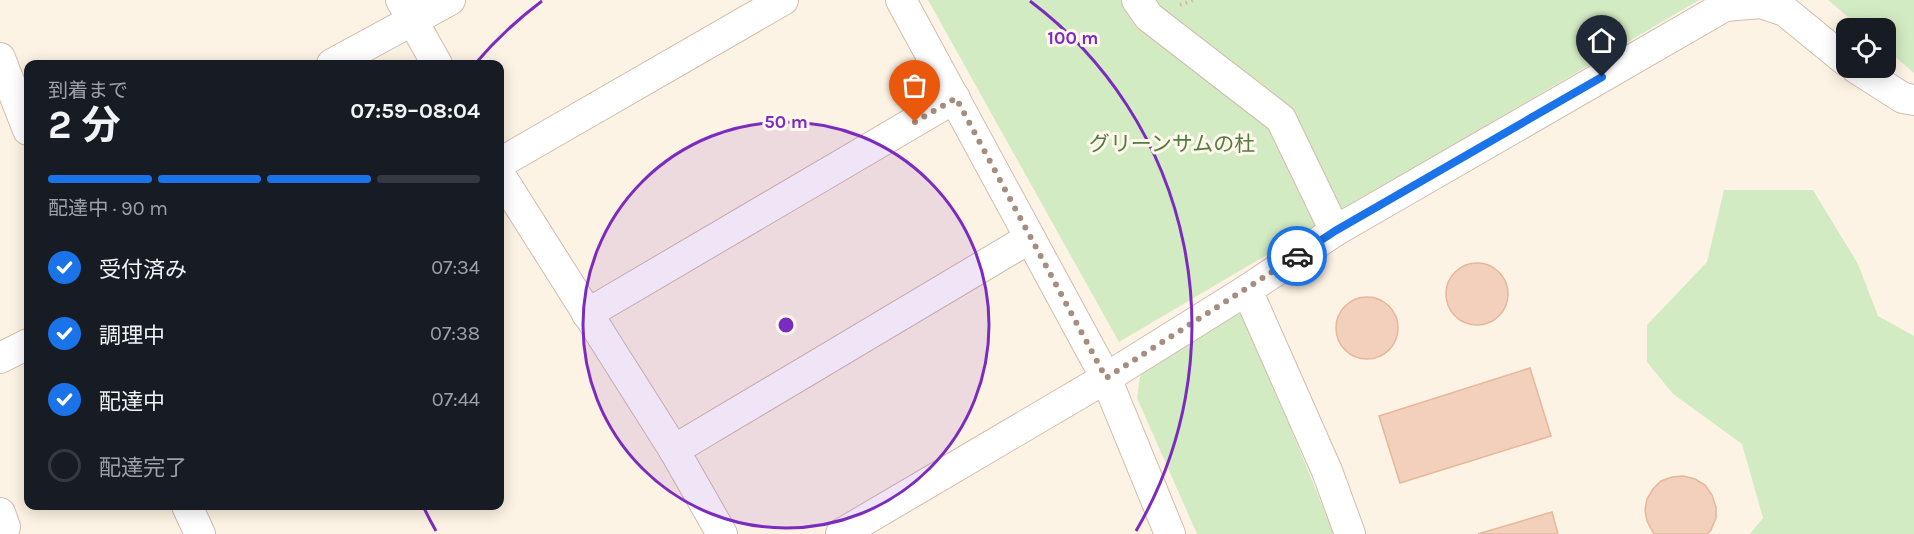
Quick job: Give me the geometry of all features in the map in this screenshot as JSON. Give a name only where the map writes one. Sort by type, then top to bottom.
[{"type":"street","points":[[338,60],[407,11],[450,0]]},
{"type":"street","points":[[504,161],[783,0]]},
{"type":"street","points":[[901,0],[1106,378],[1170,534]]},
{"type":"street","points":[[1137,0],[1149,17],[1281,120],[1335,231]]},
{"type":"street","points":[[841,534],[1106,378],[1247,290],[1335,231],[1725,6],[1761,3],[1785,11],[1836,53]]},
{"type":"street","points":[[407,11],[435,60]]},
{"type":"street","points":[[0,58],[24,120]]},
{"type":"street","points":[[1872,78],[1903,98],[1914,100]]},
{"type":"street","points":[[587,314],[956,98]]},
{"type":"street","points":[[504,181],[674,450],[722,534]]},
{"type":"street","points":[[674,450],[1030,238]]},
{"type":"street","points":[[1247,290],[1327,471],[1350,534]]},
{"type":"street","points":[[0,358],[24,346]]},
{"type":"street","points":[[189,510],[200,534]]},
{"type":"street","points":[[0,513],[6,526],[0,529]]},
{"type":"green space","name":"グリーンサムの杜","points":[[928,0],[1699,0],[1119,342]]},
{"type":"green space","points":[[1828,0],[1914,0],[1914,73],[1896,58],[1896,18],[1849,18]]},
{"type":"green space","points":[[1724,190],[1813,190],[1858,264],[1878,316],[1914,336],[1914,534],[1750,534],[1763,518],[1742,444],[1673,394],[1647,362],[1647,325],[1707,262]]},
{"type":"green space","points":[[1244,314],[1334,534],[1197,534],[1137,398],[1140,377],[1149,364],[1228,315]]},
{"type":"building","points":[[1477,263],[1489,265],[1499,272],[1506,282],[1508,294],[1506,306],[1499,316],[1489,323],[1477,325],[1465,323],[1455,316],[1448,306],[1446,294],[1448,282],[1455,272],[1465,265]]},
{"type":"building","points":[[1367,297],[1379,299],[1389,306],[1396,316],[1398,328],[1396,340],[1389,350],[1379,357],[1367,359],[1355,357],[1345,350],[1338,340],[1336,328],[1338,316],[1345,306],[1355,299]]},
{"type":"building","points":[[1530,368],[1551,436],[1400,483],[1379,416]]},
{"type":"building","points":[[1683,476],[1705,485],[1712,495],[1716,507],[1716,518],[1711,530],[1707,534],[1654,534],[1647,521],[1645,510],[1647,499],[1661,481]]},
{"type":"building","points":[[1552,512],[1558,534],[1478,534]]},
{"type":"way so far","points":[[915,122],[956,98],[1106,378],[1297,256]]},
{"type":"route","points":[[1297,256],[1335,231],[1602,77]]}]
